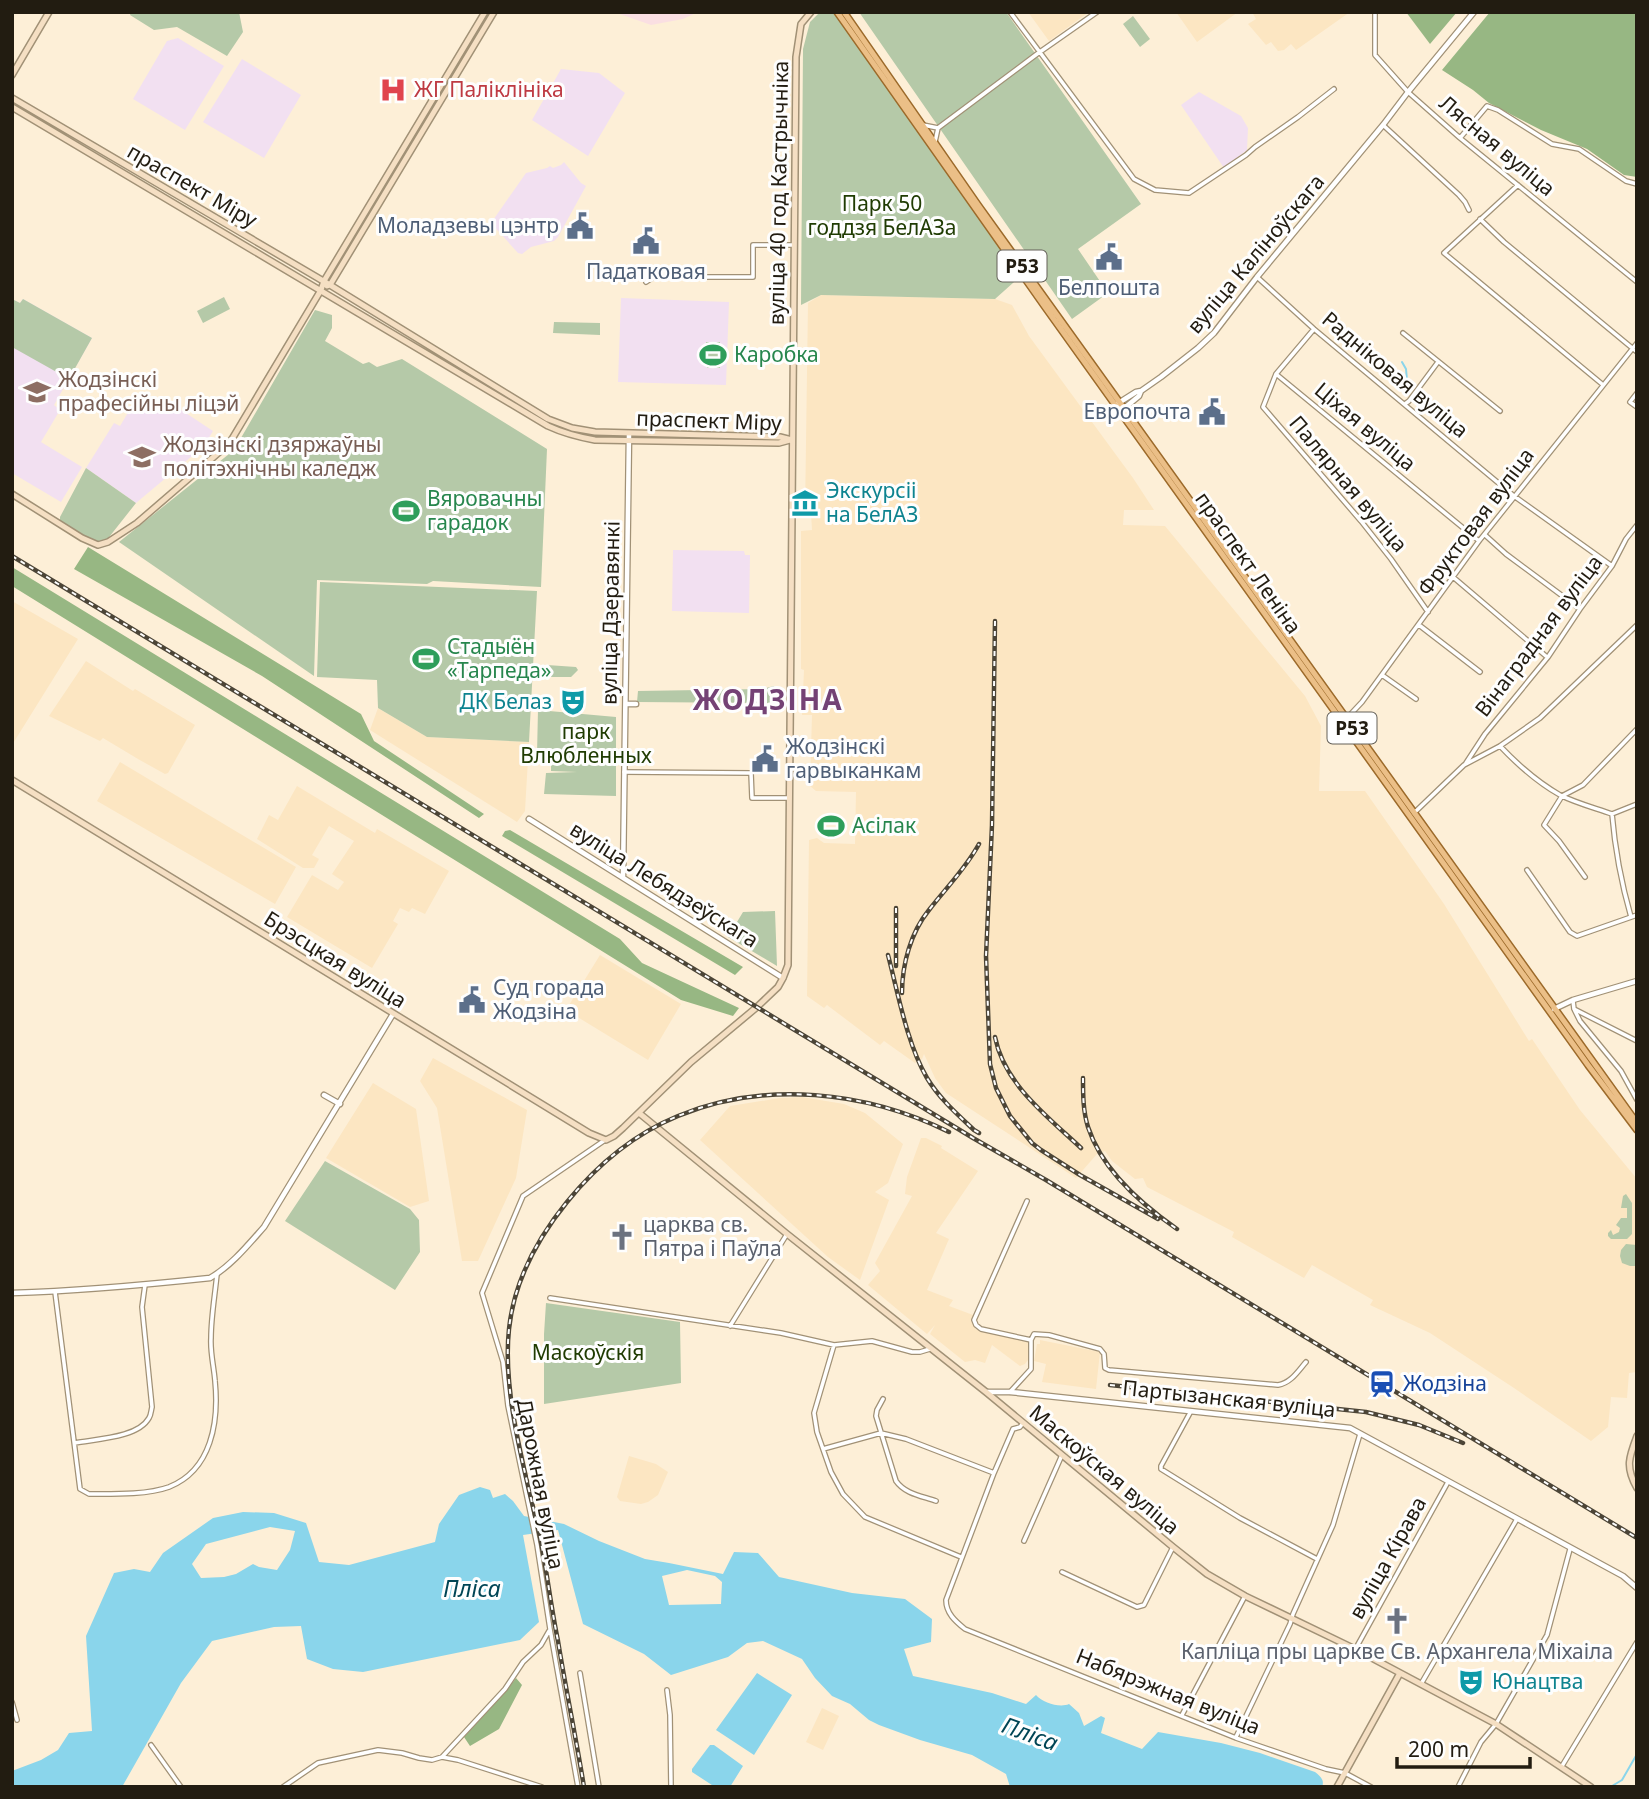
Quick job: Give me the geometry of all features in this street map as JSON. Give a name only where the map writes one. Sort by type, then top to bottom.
[{"type":"main road","points":[[12,75],[49,12]]},
{"type":"main road","points":[[327,283],[485,12]]},
{"type":"main road","points":[[12,495],[98,545],[108,542],[137,523],[224,448],[495,12]]},
{"type":"main road","name":"вуліца 40 год Кастрычніка","points":[[783,978],[788,965],[796,57],[801,23],[814,12]]},
{"type":"main road","name":"праспект Леніна","points":[[837,12],[1045,307],[1120,406]]},
{"type":"main road","name":"праспект Леніна","points":[[844,12],[1120,406],[1552,1010],[1588,1065],[1637,1130]]},
{"type":"main road","name":"праспект Міру","points":[[12,98],[97,153]]},
{"type":"main road","name":"праспект Міру","points":[[12,107],[327,283],[555,422],[572,428],[629,438]]},
{"type":"main road","name":"праспект Міру","points":[[194,210],[437,361],[561,432],[595,440],[753,440],[780,436],[792,440]]},
{"type":"main road","points":[[437,361],[440,354]]},
{"type":"main road","name":"Брэсцкая вуліца","points":[[12,780],[589,1133],[606,1140]]},
{"type":"main road","name":"праспект Леніна","points":[[1412,815],[1637,1123]]},
{"type":"main road","points":[[606,1140],[614,1136],[691,1062],[757,1007],[778,987],[783,978]]},
{"type":"main road","name":"Маскоўская вуліца","points":[[639,1113],[1024,1422],[1207,1574],[1496,1724],[1591,1787]]},
{"type":"main road","points":[[1637,1436],[1629,1461],[1629,1470],[1637,1488]]},
{"type":"main road","points":[[1337,1787],[1400,1673]]},
{"type":"street","points":[[1010,12],[1134,179],[1155,190],[1189,193],[1246,155],[1334,89]]},
{"type":"street","points":[[935,144],[938,128],[1097,12]]},
{"type":"street","name":"Лясная вуліца","points":[[1375,12],[1375,55],[1408,92],[1460,138],[1637,282]]},
{"type":"street","name":"вуліца Каліноўскага","points":[[1120,406],[1205,342],[1474,12]]},
{"type":"street","points":[[1460,138],[1487,106],[1552,144],[1579,149],[1626,181],[1637,184]]},
{"type":"street","points":[[922,124],[938,128]]},
{"type":"street","points":[[1384,125],[1459,195],[1469,210]]},
{"type":"street","points":[[1518,186],[1444,253],[1602,384]]},
{"type":"street","points":[[1480,219],[1637,352]]},
{"type":"street","points":[[646,282],[659,277],[753,277],[753,245],[794,245]]},
{"type":"street","name":"Радніковая вуліца","points":[[1257,277],[1314,329],[1514,496],[1612,566]]},
{"type":"street","points":[[1276,374],[1314,329]]},
{"type":"street","points":[[1403,333],[1500,411]]},
{"type":"street","name":"Фруктовая вуліца","points":[[1344,720],[1354,712],[1382,675],[1479,541],[1637,343]]},
{"type":"street","points":[[1405,404],[1438,362]]},
{"type":"street","name":"Ціхая вуліца","points":[[1276,374],[1479,541]]},
{"type":"street","name":"Палярная вуліца","points":[[1276,374],[1263,407],[1361,521],[1428,611]]},
{"type":"street","points":[[1637,393],[1630,402],[1637,407]]},
{"type":"street","name":"вуліца Дзеравянкі","points":[[623,877],[625,704],[629,688],[629,438]]},
{"type":"street","name":"Вінаградная вуліца","points":[[1464,765],[1485,734],[1548,657],[1612,566],[1626,539],[1637,525]]},
{"type":"street","points":[[1485,535],[1580,609]]},
{"type":"street","points":[[1453,577],[1548,657]]},
{"type":"street","points":[[1419,625],[1480,672]]},
{"type":"street","points":[[1412,815],[1464,765],[1500,746],[1540,718],[1637,625]]},
{"type":"street","points":[[1382,675],[1416,699]]},
{"type":"street","points":[[625,704],[636,704]]},
{"type":"street","points":[[1585,877],[1544,825],[1562,796],[1583,785],[1637,729]]},
{"type":"street","points":[[1500,746],[1539,782],[1562,796],[1612,814],[1637,804]]},
{"type":"street","points":[[624,772],[751,773],[752,798],[789,798]]},
{"type":"street","points":[[1527,870],[1570,932],[1577,936],[1634,916],[1621,884],[1612,814]]},
{"type":"street","name":"вуліца Лебядзеўскага","points":[[529,818],[783,978]]},
{"type":"street","points":[[1552,1010],[1573,1000],[1637,981]]},
{"type":"street","points":[[1546,997],[1558,1004],[1566,1003]]},
{"type":"street","points":[[1573,1000],[1580,1021],[1620,1071],[1637,1100]]},
{"type":"street","points":[[1562,1020],[1560,1011],[1566,1003]]},
{"type":"street","points":[[1574,1009],[1637,1041]]},
{"type":"street","points":[[12,1293],[145,1285],[210,1278],[217,1274],[264,1227],[393,1014]]},
{"type":"street","points":[[324,1095],[340,1104]]},
{"type":"street","name":"Дарожная вуліца","points":[[578,1787],[536,1540],[508,1406],[503,1362],[482,1293],[523,1196],[606,1140]]},
{"type":"street","points":[[1027,1201],[974,1320],[981,1329],[1031,1340]]},
{"type":"street","points":[[730,1326],[787,1234]]},
{"type":"street","points":[[55,1292],[80,1489],[89,1494],[156,1491],[172,1486],[191,1472],[203,1457],[212,1437],[217,1413],[211,1340],[217,1274]]},
{"type":"street","points":[[75,1443],[129,1433],[141,1427],[149,1418],[152,1407],[142,1307],[145,1285]]},
{"type":"street","points":[[550,1298],[781,1333],[834,1345],[872,1341],[912,1352],[931,1348]]},
{"type":"street","points":[[1010,1392],[1031,1369],[1031,1340],[1034,1334],[1049,1335],[1100,1349],[1104,1354],[1105,1367],[1109,1370],[1278,1385],[1289,1381],[1306,1362]]},
{"type":"street","points":[[834,1345],[814,1413],[817,1432],[831,1472],[843,1494],[865,1517],[961,1557],[1013,1429],[1024,1422]]},
{"type":"street","name":"Партызанская вуліца","points":[[986,1392],[1010,1392],[1350,1428],[1623,1576],[1637,1588]]},
{"type":"street","points":[[883,1399],[876,1416],[896,1481],[907,1492],[936,1501]]},
{"type":"street","points":[[1191,1411],[1161,1469],[1240,1518],[1318,1559]]},
{"type":"street","points":[[1236,1738],[1333,1525],[1361,1432]]},
{"type":"street","points":[[823,1449],[881,1433],[906,1439],[993,1473]]},
{"type":"street","points":[[1024,1541],[1062,1455]]},
{"type":"street","name":"вуліца Кірава","points":[[1355,1649],[1448,1482]]},
{"type":"street","points":[[1421,1684],[1517,1519]]},
{"type":"street","points":[[1062,1573],[1141,1607],[1173,1547]]},
{"type":"street","points":[[1458,1787],[1481,1742],[1496,1724],[1547,1635],[1570,1549]]},
{"type":"street","name":"Набярэжная вуліца","points":[[961,1557],[946,1600],[948,1611],[965,1629],[1236,1738],[1345,1773],[1371,1787]]},
{"type":"street","points":[[1182,1715],[1245,1596]]},
{"type":"street","points":[[442,1757],[505,1689],[523,1662],[541,1645],[550,1629]]},
{"type":"street","points":[[1561,1767],[1637,1642]]},
{"type":"street","points":[[579,1673],[599,1787]]},
{"type":"street","points":[[667,1690],[671,1787]]},
{"type":"street","points":[[12,1702],[17,1720]]},
{"type":"street","points":[[151,1745],[181,1787]]},
{"type":"street","points":[[283,1787],[318,1763],[369,1751],[402,1753],[432,1760],[442,1757],[458,1760],[542,1787]]},
{"type":"shaded area","points":[[614,12],[698,12],[683,19],[651,25]]},
{"type":"shaded area","points":[[1028,12],[1089,12],[1049,41]]},
{"type":"shaded area","points":[[1176,12],[1238,12],[1197,42]]},
{"type":"shaded area","points":[[1252,12],[1350,12],[1296,50],[1291,44],[1278,51],[1271,42],[1266,45],[1248,24],[1256,19]]},
{"type":"shaded area","points":[[178,38],[224,66],[185,130],[133,99],[167,41]]},
{"type":"shaded area","points":[[242,59],[301,95],[264,158],[203,122]]},
{"type":"shaded area","points":[[561,69],[599,73],[625,93],[588,156],[532,120]]},
{"type":"shaded area","points":[[1199,92],[1241,116],[1248,128],[1247,150],[1224,168],[1181,105]]},
{"type":"shaded area","points":[[564,162],[586,186],[554,241],[531,247],[522,254],[518,253],[491,223],[526,173],[550,166],[553,168]]},
{"type":"shaded area","points":[[821,295],[995,299],[1012,305],[1029,336],[1154,510],[1124,510],[1123,525],[1165,526],[1305,696],[1321,726],[1319,791],[1365,791],[1444,904],[1529,1041],[1532,1039],[1580,1110],[1637,1179],[1637,1372],[1629,1373],[1627,1398],[1611,1397],[1608,1427],[1591,1441],[1430,1333],[1370,1305],[1373,1300],[1312,1265],[1304,1278],[1232,1237],[1234,1232],[1147,1187],[1143,1178],[1135,1179],[1112,1161],[1105,1151],[1097,1154],[1076,1178],[946,1093],[935,1078],[924,1054],[922,1059],[915,1063],[884,1041],[880,1045],[827,1005],[824,1008],[807,996],[809,840],[817,838],[824,843],[855,844],[856,792],[816,791],[810,786],[812,715],[802,715],[804,670],[801,669],[801,531],[812,530],[811,513],[805,513],[808,303]]},
{"type":"shaded area","points":[[621,298],[729,302],[726,385],[618,382]]},
{"type":"shaded area","name":"Жодзінскі прафесійны ліцэй","points":[[12,299],[20,303],[23,299],[92,338],[54,405],[60,410],[41,442],[82,467],[61,502],[12,473]]},
{"type":"shaded area","name":"Жодзінскі дзяржаўны політэхнічны каледж","points":[[138,396],[154,406],[160,396],[213,431],[204,446],[136,503],[86,468],[114,423],[120,426]]},
{"type":"shaded area","points":[[673,550],[744,551],[745,555],[750,555],[749,613],[672,611]]},
{"type":"shaded area","points":[[12,601],[78,639],[12,745]]},
{"type":"shaded area","points":[[86,661],[195,725],[168,773],[165,774],[103,738],[100,741],[49,716]]},
{"type":"shaded area","points":[[378,708],[427,737],[529,742],[525,811],[517,822],[370,730]]},
{"type":"shaded area","points":[[120,762],[296,867],[275,904],[97,801]]},
{"type":"shaded area","points":[[297,786],[375,833],[377,829],[449,871],[425,914],[412,908],[409,912],[400,908],[393,921],[398,924],[372,968],[287,917],[312,875],[338,890],[344,882],[332,874],[354,841],[329,826],[312,855],[319,859],[314,868],[303,868],[257,839],[269,815],[278,820]]},
{"type":"shaded area","points":[[600,955],[681,1004],[648,1060],[566,1010]]},
{"type":"shaded area","points":[[433,1058],[527,1110],[516,1178],[478,1261],[462,1261],[437,1108],[420,1081]]},
{"type":"shaded area","points":[[373,1083],[416,1109],[429,1201],[410,1207],[326,1158]]},
{"type":"shaded area","points":[[802,1097],[844,1104],[865,1113],[903,1144],[888,1183],[875,1192],[889,1200],[860,1280],[828,1257],[700,1140],[730,1106]]},
{"type":"shaded area","points":[[921,1138],[942,1146],[941,1148],[978,1171],[936,1233],[949,1239],[927,1290],[953,1300],[949,1306],[973,1315],[972,1323],[975,1329],[1030,1342],[1025,1364],[1020,1366],[992,1345],[985,1363],[975,1360],[965,1362],[930,1334],[935,1325],[927,1334],[868,1285],[880,1271],[875,1263],[912,1196],[905,1194],[907,1177]]},
{"type":"shaded area","points":[[1040,1340],[1100,1352],[1096,1389],[1042,1382],[1046,1364],[1034,1361]]},
{"type":"shaded area","points":[[629,1456],[656,1464],[668,1472],[658,1495],[648,1502],[641,1504],[620,1501],[617,1497]]},
{"type":"shaded area","points":[[822,1708],[839,1716],[823,1750],[806,1742]]},
{"type":"green space","points":[[131,12],[239,12],[243,32],[227,56],[177,27],[154,30],[130,15]]},
{"type":"green space","name":"Парк 50 годдзя БелАЗа","points":[[820,12],[833,12],[1022,275],[995,299],[821,295],[801,305],[803,49],[810,22]]},
{"type":"green space","points":[[859,12],[1006,12],[1141,204],[1078,249],[1108,293],[1072,319]]},
{"type":"green space","points":[[1406,12],[1457,12],[1430,44]]},
{"type":"green space","points":[[1490,12],[1637,12],[1637,177],[1624,175],[1587,149],[1541,130],[1489,103],[1442,70]]},
{"type":"green space","points":[[1133,16],[1150,39],[1140,47],[1123,24]]},
{"type":"green space","points":[[224,297],[230,309],[203,323],[197,311]]},
{"type":"green space","points":[[12,299],[20,303],[23,299],[92,338],[69,379],[12,347]]},
{"type":"green space","points":[[315,310],[332,315],[332,328],[325,341],[363,364],[369,362],[377,367],[402,359],[547,449],[541,587],[433,581],[427,584],[317,580],[314,676],[119,542],[234,450]]},
{"type":"green space","points":[[554,322],[600,323],[600,335],[553,333]]},
{"type":"green space","name":"Каробка","points":[[706,342],[720,342],[720,368],[707,368]]},
{"type":"green space","points":[[86,468],[136,503],[106,541],[93,542],[60,522],[60,517]]},
{"type":"green space","points":[[88,547],[361,714],[374,741],[484,814],[479,818],[262,676],[74,569]]},
{"type":"green space","points":[[12,567],[620,939],[642,963],[739,1008],[733,1016],[681,1000],[12,586]]},
{"type":"green space","name":"Стадыён «Тарпеда»","points":[[320,582],[537,591],[529,742],[427,737],[378,708],[377,680],[317,677]]},
{"type":"green space","points":[[547,665],[576,667],[578,670],[571,677],[550,677]]},
{"type":"green space","points":[[774,686],[778,696],[775,703],[637,702],[638,691],[762,689]]},
{"type":"green space","name":"парк Влюбленных","points":[[538,710],[616,717],[616,796],[544,794],[546,773],[577,772],[551,771],[551,754],[537,754]]},
{"type":"green space","points":[[510,830],[743,967],[735,975],[502,836],[505,831]]},
{"type":"green space","points":[[775,911],[777,966],[728,937],[743,912]]},
{"type":"green space","points":[[325,1161],[410,1209],[419,1220],[420,1252],[395,1290],[285,1221]]},
{"type":"green space","points":[[1626,1194],[1632,1203],[1632,1234],[1627,1239],[1611,1239],[1608,1233],[1611,1230],[1613,1235],[1619,1232],[1620,1228],[1616,1225],[1621,1218],[1627,1218],[1627,1208],[1621,1208],[1623,1196]]},
{"type":"green space","points":[[1626,1244],[1637,1245],[1637,1266],[1622,1263],[1621,1250]]},
{"type":"green space","name":"Маскоўскія","points":[[546,1303],[680,1322],[681,1383],[544,1404]]},
{"type":"green space","points":[[516,1678],[522,1685],[499,1729],[470,1746],[464,1737]]},
{"type":"water","name":"Пліса","points":[[480,1487],[490,1490],[493,1498],[505,1494],[524,1516],[564,1524],[645,1559],[723,1574],[734,1552],[758,1553],[779,1577],[852,1593],[905,1599],[932,1619],[931,1642],[904,1649],[913,1676],[992,1693],[1026,1704],[1036,1695],[1052,1704],[1069,1704],[1079,1713],[1084,1726],[1101,1716],[1105,1718],[1101,1733],[1142,1749],[1158,1732],[1260,1753],[1315,1772],[1323,1785],[1010,1787],[1006,1774],[972,1755],[920,1740],[869,1720],[850,1704],[832,1696],[802,1659],[763,1641],[747,1643],[728,1657],[671,1675],[644,1654],[583,1624],[558,1530],[523,1535],[539,1622],[520,1640],[363,1672],[333,1669],[307,1659],[301,1626],[274,1627],[212,1641],[181,1683],[122,1787],[12,1787],[12,1771],[58,1750],[69,1733],[92,1731],[86,1636],[114,1573],[134,1569],[150,1572],[163,1553],[213,1518],[243,1512],[274,1513],[306,1523],[319,1562],[349,1565],[435,1542],[439,1524],[459,1495]],"holes":[[[270,1527],[295,1531],[290,1550],[277,1570],[253,1564],[236,1574],[201,1578],[192,1564],[206,1544]],[[687,1570],[715,1576],[722,1582],[721,1604],[669,1605],[662,1576]]]},
{"type":"water","points":[[757,1673],[792,1695],[754,1755],[716,1730]]},
{"type":"water","points":[[710,1745],[714,1745],[743,1766],[730,1787],[715,1787],[692,1772]]},
{"type":"waterway","points":[[1402,362],[1406,369],[1408,391]]},
{"type":"waterway","points":[[1612,1786],[1622,1780],[1637,1754]]},
{"type":"railway","points":[[12,556],[1637,1538]]},
{"type":"railway","points":[[995,621],[992,825],[986,956],[990,1064],[996,1088],[1010,1116],[1032,1143],[1080,1175],[1158,1219]]},
{"type":"railway","points":[[902,993],[906,960],[917,928],[979,844]]},
{"type":"railway","points":[[896,908],[896,966]]},
{"type":"railway","points":[[888,955],[904,1018],[920,1065],[943,1099],[979,1133]]},
{"type":"railway","points":[[995,1037],[1000,1054],[1017,1085],[1081,1148]]},
{"type":"railway","points":[[1083,1078],[1086,1121],[1103,1158],[1124,1185],[1177,1229]]},
{"type":"railway","points":[[584,1787],[509,1380],[509,1329],[512,1311],[522,1277],[537,1246],[556,1216],[579,1188],[617,1152],[662,1123],[711,1105],[780,1094],[815,1095],[884,1107],[949,1132]]},
{"type":"railway","points":[[1110,1385],[1366,1412],[1419,1425],[1463,1443]]},
{"type":"place","name":"ЖГ Паліклініка","points":[[393,90]]},
{"type":"place","name":"Моладзевы цэнтр","points":[[580,226]]},
{"type":"place","name":"Падатковая","points":[[646,241]]},
{"type":"place","name":"Белпошта","points":[[1109,257]]},
{"type":"place","name":"Каробка","points":[[713,355]]},
{"type":"place","name":"Жодзінскі прафесійны ліцэй","points":[[37,392]]},
{"type":"place","name":"Европочта","points":[[1212,412]]},
{"type":"place","name":"Жодзінскі дзяржаўны політэхнічны каледж","points":[[142,457]]},
{"type":"place","name":"Экскурсіі на БелАЗ","points":[[805,503]]},
{"type":"place","name":"Вяровачны гарадок","points":[[406,511]]},
{"type":"place","name":"Стадыён «Тарпеда»","points":[[426,659]]},
{"type":"place","name":"ДК Белаз","points":[[573,702]]},
{"type":"place","name":"Жодзінскі гарвыканкам","points":[[765,759]]},
{"type":"place","name":"Асілак","points":[[831,826]]},
{"type":"place","name":"Суд горада Жодзіна","points":[[472,1000]]},
{"type":"place","name":"царква св. Пятра і Паўла","points":[[622,1237]]},
{"type":"place","name":"Жодзіна","points":[[1382,1384]]},
{"type":"place","name":"Капліца пры царкве Св. Архангела Міхаіла","points":[[1397,1621]]},
{"type":"place","name":"Юнацтва","points":[[1471,1682]]},
{"type":"district","name":"ЖОДЗІНА","points":[[768,700]]}]
